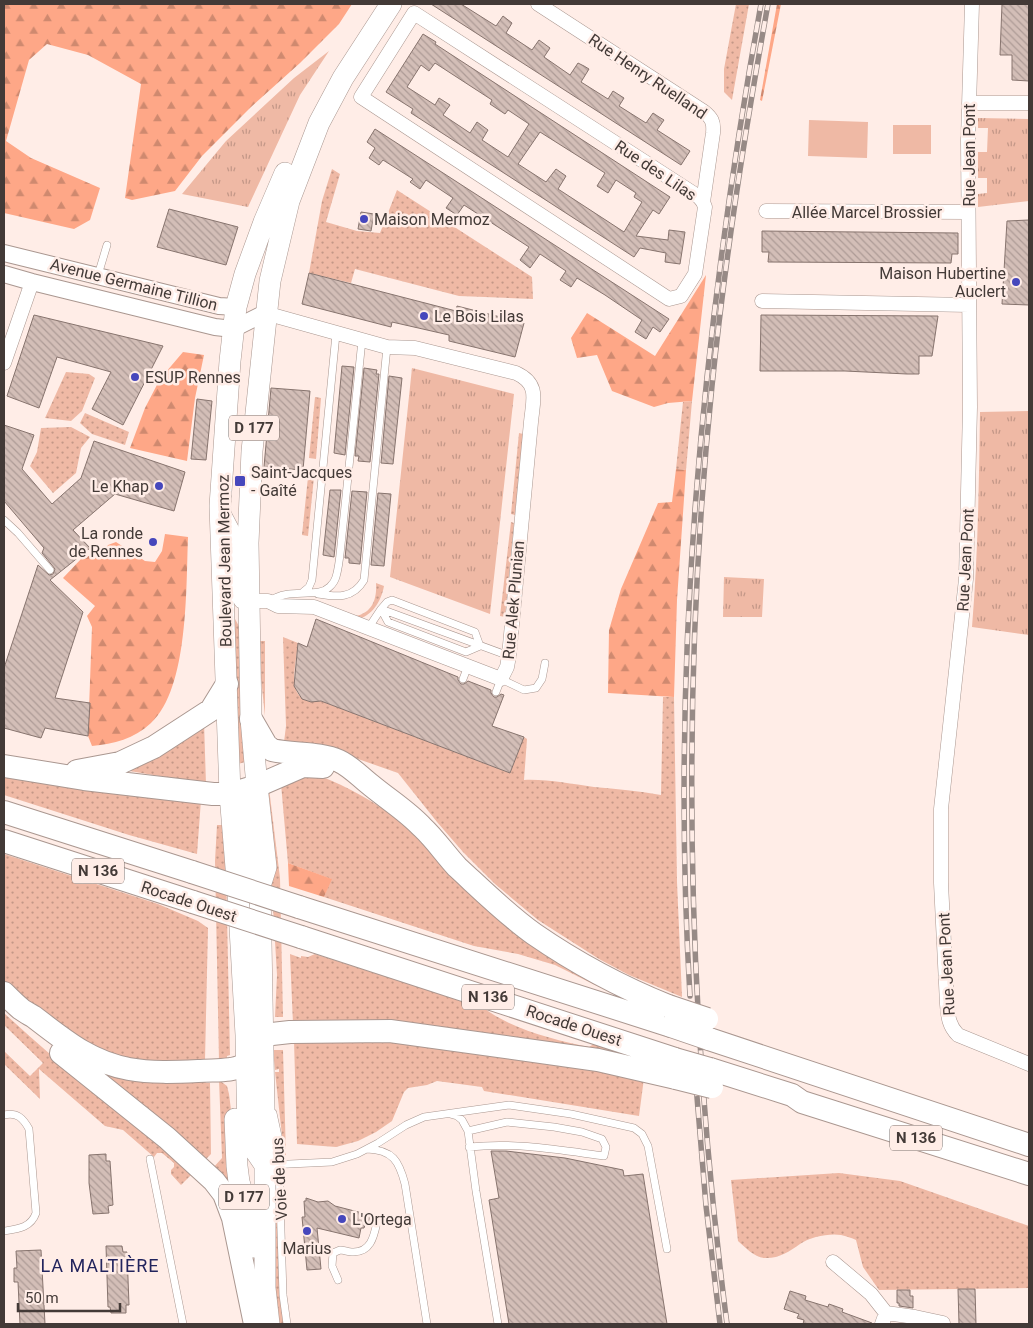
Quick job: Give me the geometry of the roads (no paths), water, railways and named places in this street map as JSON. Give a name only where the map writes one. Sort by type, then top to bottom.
[{"type":"highway","points":[[56,775],[120,763],[154,747],[211,710],[227,684]]},
{"type":"highway","points":[[251,720],[266,745],[272,750],[331,758],[341,761],[354,770],[371,786],[410,815],[456,865],[492,899],[533,933],[580,963],[635,992],[669,1016]]},
{"type":"highway","points":[[4,766],[56,775],[213,794],[236,795],[243,804],[251,868],[260,886]]},
{"type":"highway","points":[[230,794],[256,786],[303,766],[331,768],[371,786]]},
{"type":"highway","name":"Rocade Ouest","points":[[4,812],[299,907],[669,1016],[708,1029],[754,1053],[1029,1145]]},
{"type":"highway","name":"Rocade Ouest","points":[[4,841],[301,937],[675,1068],[711,1078],[792,1095],[802,1102],[1029,1174]]},
{"type":"highway","points":[[4,993],[20,1008],[84,1053],[109,1064],[128,1069],[149,1071],[240,1066],[257,1052],[255,1035],[290,1032],[390,1030],[598,1060],[675,1068]]},
{"type":"highway","points":[[20,1008],[26,1022],[167,1138],[214,1181],[224,1194],[233,1218],[255,1324]]},
{"type":"main road","name":"Boulevard Jean Mermoz","points":[[230,794],[220,506],[238,319],[245,274],[264,222],[296,148],[328,84],[377,4]]},
{"type":"main road","name":"Boulevard Jean Mermoz","points":[[248,543],[252,451],[266,313],[270,281],[288,201],[319,123],[343,78],[391,4]]},
{"type":"main road","name":"Avenue Germaine Tillion","points":[[238,319],[266,313]]},
{"type":"main road","name":"Boulevard Jean Mermoz","points":[[238,319],[238,456],[248,543],[259,601],[251,720],[256,786]]},
{"type":"main road","name":"D 177","points":[[256,786],[266,867],[260,886],[255,1035],[259,1180],[269,1324]]},
{"type":"main road","name":"D 177","points":[[230,794],[235,868],[231,971],[240,1066],[237,1166],[259,1180]]},
{"type":"main road","points":[[235,868],[255,1035]]},
{"type":"main road","points":[[240,1066],[248,1140],[259,1180]]},
{"type":"main road","name":"D 177","points":[[255,1324],[252,1226],[259,1180]]},
{"type":"street","name":"Rue Henry Ruelland","points":[[538,4],[559,9],[712,119],[714,124],[713,134],[703,202]]},
{"type":"street","name":"Rue Jean Pont","points":[[972,4],[968,212],[970,432],[966,579],[941,809],[948,1020],[953,1031],[958,1036],[1029,1064]]},
{"type":"street","name":"Rue des Lilas","points":[[414,13],[695,193],[703,202],[705,207],[695,274],[681,296],[669,299],[361,97],[414,13]]},
{"type":"street","points":[[969,103],[1029,103]]},
{"type":"street","name":"Allée Marcel Brossier","points":[[766,211],[968,212]]},
{"type":"street","name":"Avenue Germaine Tillion","points":[[4,253],[219,306],[238,319]]},
{"type":"street","name":"Avenue Germaine Tillion","points":[[4,274],[215,327],[238,319]]},
{"type":"street","points":[[4,363],[32,282]]},
{"type":"street","points":[[762,300],[969,305]]},
{"type":"street","points":[[266,313],[387,347]]},
{"type":"street","name":"Rue Alek Plunian","points":[[259,601],[278,606],[314,607],[369,627],[499,686],[507,667],[509,656],[531,422],[532,386],[527,378],[516,373],[408,347],[387,347]]},
{"type":"street","points":[[220,506],[233,531],[236,593],[242,601],[259,601]]},
{"type":"street","points":[[833,1262],[871,1294],[884,1319],[915,1317],[943,1323]]},
{"type":"lane","points":[[98,275],[107,245]]},
{"type":"lane","points":[[303,592],[309,587],[312,580],[336,334]]},
{"type":"lane","points":[[259,601],[303,592],[320,592],[326,590],[336,578],[362,340]]},
{"type":"lane","points":[[303,592],[340,598],[348,596],[355,591],[364,580],[387,347]]},
{"type":"lane","points":[[4,520],[18,533],[50,570]]},
{"type":"lane","points":[[369,627],[381,609],[387,602],[392,600],[475,632],[480,646]]},
{"type":"lane","points":[[381,609],[509,656]]},
{"type":"lane","points":[[499,686],[524,690],[536,688],[542,679],[545,664]]},
{"type":"lane","points":[[259,1180],[346,1158],[424,1117],[510,1105],[571,1114],[634,1128],[642,1134],[648,1146],[667,1248]]},
{"type":"lane","points":[[4,1115],[12,1114],[19,1116],[30,1129],[36,1213],[34,1218],[23,1228],[4,1231]]},
{"type":"lane","points":[[444,1114],[457,1116],[462,1120],[468,1131],[498,1324]]},
{"type":"lane","points":[[468,1131],[507,1122],[554,1127],[582,1132],[602,1140],[606,1147],[604,1156],[531,1146],[492,1144],[469,1147]]},
{"type":"lane","points":[[366,1149],[385,1152],[400,1167],[405,1184],[427,1324]]},
{"type":"lane","points":[[150,1159],[184,1324]]},
{"type":"lane","name":"Voie de bus","points":[[259,1180],[284,1295],[287,1324]]},
{"type":"lane","points":[[338,1280],[332,1266],[333,1254],[340,1250],[350,1252],[365,1249],[371,1244],[377,1222],[374,1218]]},
{"type":"railway","points":[[690,996],[685,871],[684,746],[688,622],[696,498],[707,374],[722,250],[761,4]]},
{"type":"railway","points":[[727,1324],[703,1091],[696,973],[692,856],[692,738],[695,621],[702,503],[717,338],[736,195],[768,4]]},
{"type":"railway","points":[[696,1085],[706,1206],[720,1324]]},
{"type":"place","name":"Maison Mermoz","points":[[364,219]]},
{"type":"place","name":"Maison Hubertine Auclert","points":[[1016,282]]},
{"type":"place","name":"Le Bois Lilas","points":[[424,316]]},
{"type":"place","name":"ESUP Rennes","points":[[135,377]]},
{"type":"place","name":"Saint-Jacques - Gaîté","points":[[240,481]]},
{"type":"place","name":"Le Khap","points":[[159,486]]},
{"type":"place","name":"La ronde de Rennes","points":[[153,542]]},
{"type":"place","name":"L'Ortega","points":[[342,1219]]},
{"type":"place","name":"Marius","points":[[307,1231]]},
{"type":"district","name":"LA MALTIÈRE","points":[[100,1266]]}]
